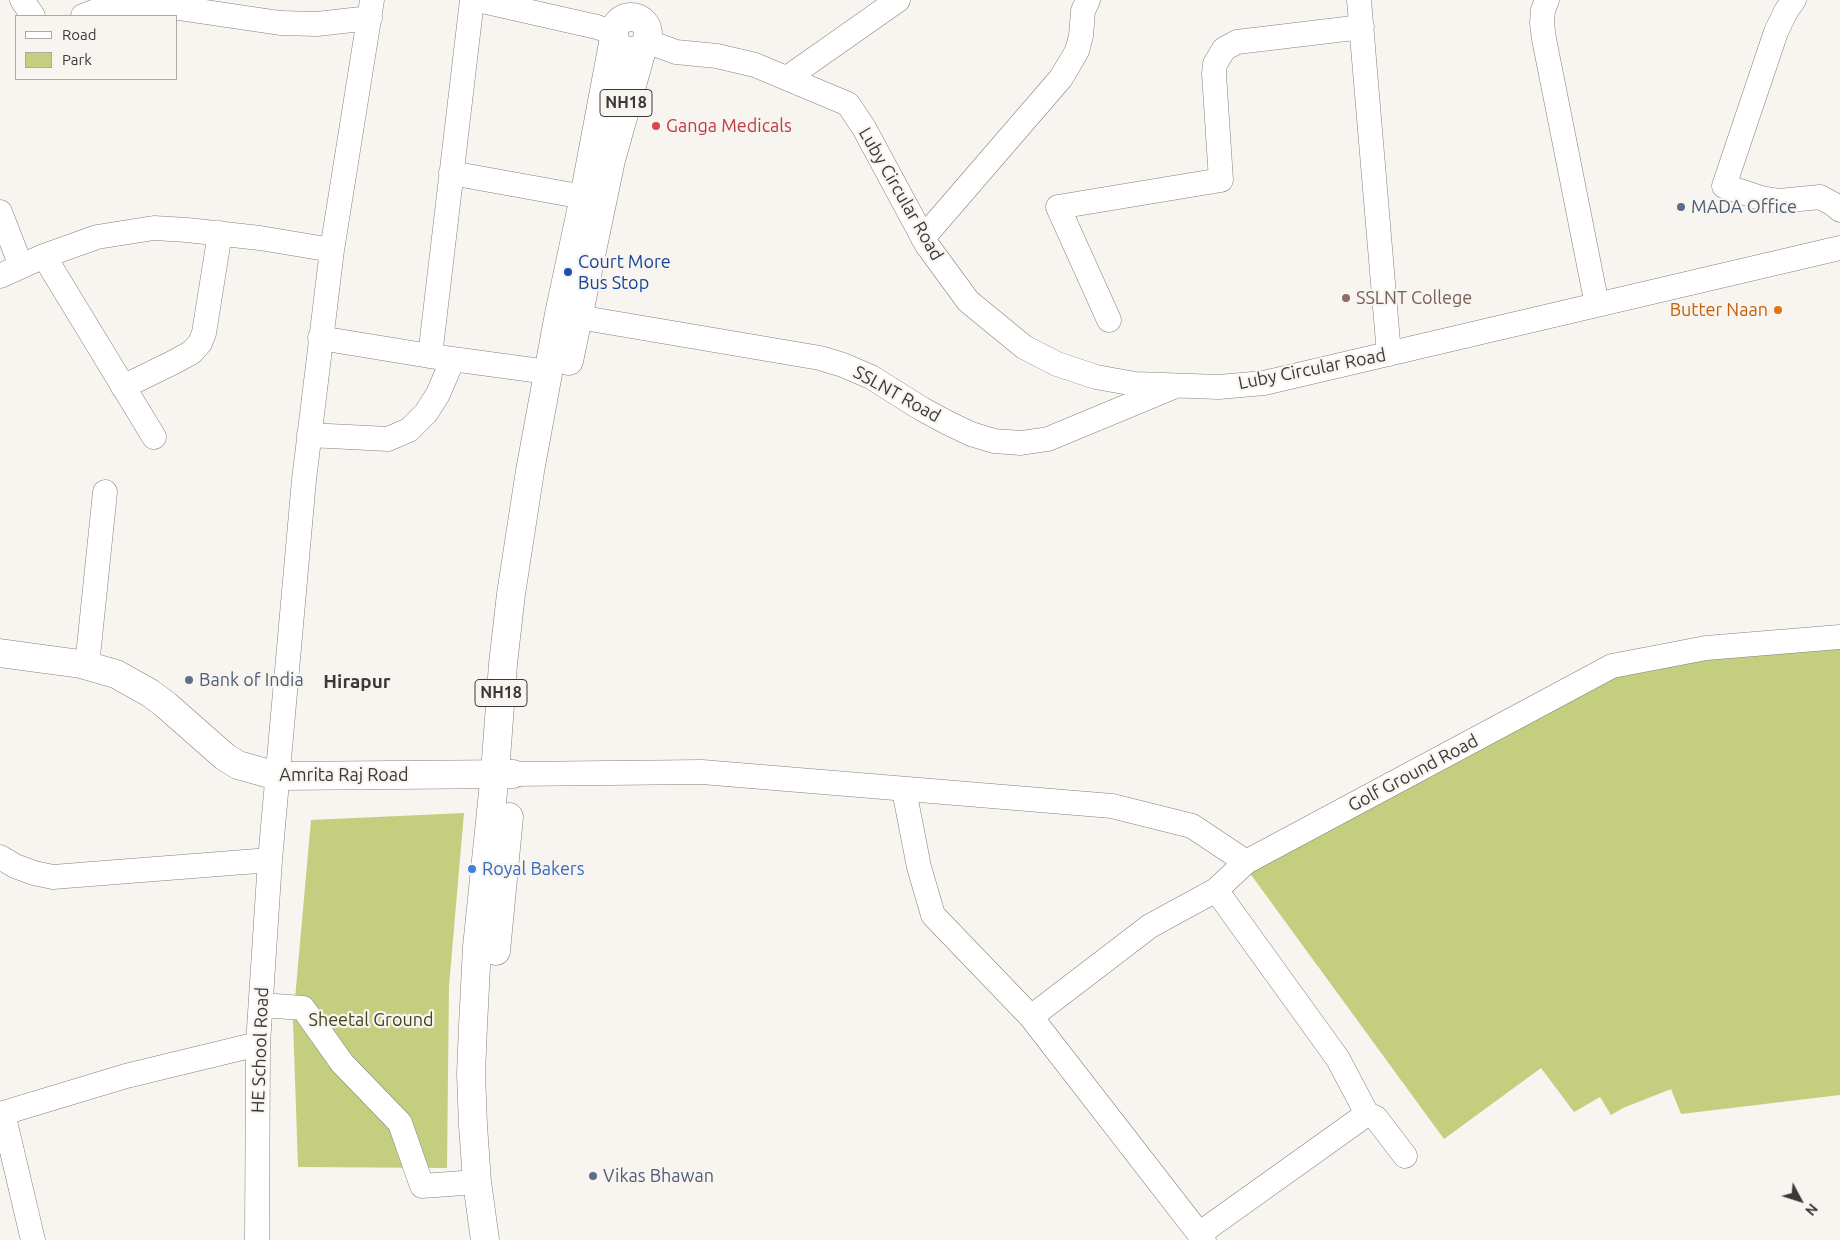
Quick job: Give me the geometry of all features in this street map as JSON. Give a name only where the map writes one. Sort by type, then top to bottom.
[{"type":"main road","name":"NH18","points":[[485,1240],[477,1182],[472,1100],[472,1026],[477,947],[522,656],[533,564],[558,414],[584,197],[614,32],[623,0]]},
{"type":"main road","name":"NH18","points":[[504,1240],[491,1142],[489,1048],[492,984],[506,867],[503,664],[511,594],[521,524],[548,372],[568,318],[646,39],[647,0]]},
{"type":"main road","points":[[614,32],[620,47],[624,50],[634,51],[646,39]]},
{"type":"main road","name":"Amrita Raj Road","points":[[0,653],[87,666],[116,674],[150,694],[178,715],[225,757],[238,765],[277,776],[504,773]]},
{"type":"street","points":[[22,0],[32,15]]},
{"type":"street","points":[[309,435],[388,439],[409,430],[426,413],[438,394],[451,173],[472,0]]},
{"type":"street","points":[[478,0],[614,32]]},
{"type":"street","points":[[787,78],[898,0]]},
{"type":"street","points":[[923,238],[1061,78],[1078,51],[1081,36],[1082,10],[1088,0]]},
{"type":"street","points":[[1359,0],[1389,354]]},
{"type":"street","points":[[1546,0],[1542,23],[1544,39],[1596,305]]},
{"type":"street","points":[[1794,0],[1786,10],[1776,32],[1724,186],[1761,198],[1779,201],[1820,197],[1840,210]]},
{"type":"street","points":[[86,15],[128,2],[280,23],[317,24],[371,9]]},
{"type":"street","name":"HE School Road","points":[[258,1240],[258,1044],[277,776],[320,338],[332,250],[371,9]]},
{"type":"street","points":[[1109,320],[1058,207],[1221,180],[1214,74],[1215,64],[1224,49],[1237,42],[1362,27]]},
{"type":"street","name":"Luby Circular Road","points":[[646,39],[676,52],[717,56],[755,64],[848,104],[864,128],[923,238],[968,301],[1024,347],[1057,364],[1096,376],[1134,384],[1219,386],[1264,383],[1840,248]]},
{"type":"street","points":[[451,173],[584,197]]},
{"type":"street","points":[[0,212],[10,271],[44,256],[98,237],[154,228],[220,233],[332,250]]},
{"type":"street","points":[[123,387],[192,352],[200,343],[204,333],[220,233]]},
{"type":"street","points":[[44,256],[154,438]]},
{"type":"street","name":"SSLNT Road","points":[[568,318],[820,358],[843,364],[871,377],[922,409],[964,430],[994,441],[1021,443],[1048,439],[1177,385]]},
{"type":"street","points":[[320,338],[548,372]]},
{"type":"street","points":[[87,666],[105,492]]},
{"type":"street","name":"Golf Ground Road","points":[[1031,1017],[1150,926],[1216,890],[1246,862],[1612,666],[1706,648],[1840,637]]},
{"type":"street","points":[[504,773],[702,772],[1112,806],[1192,826],[1246,862]]},
{"type":"street","points":[[904,790],[919,867],[933,915],[1031,1017],[1202,1237],[1367,1114]]},
{"type":"street","points":[[0,857],[15,866],[53,877],[270,860]]},
{"type":"street","points":[[1216,890],[1338,1059],[1367,1114],[1376,1118],[1406,1156]]},
{"type":"street","points":[[260,1005],[303,1008],[342,1063],[400,1123],[422,1186],[477,1182]]},
{"type":"street","points":[[33,1240],[1,1113],[126,1076],[258,1044]]},
{"type":"green space","points":[[1840,629],[1840,1095],[1681,1114],[1671,1089],[1623,1108],[1611,1115],[1600,1097],[1574,1112],[1541,1068],[1444,1139],[1249,872],[1613,671]]},
{"type":"green space","name":"Sheetal Ground","points":[[464,813],[449,986],[447,1168],[298,1167],[293,1021],[311,820]]},
{"type":"place","name":"Ganga Medicals","points":[[656,126]]},
{"type":"place","name":"MADA Office","points":[[1681,207]]},
{"type":"place","name":"Court More Bus Stop","points":[[568,272]]},
{"type":"place","name":"SSLNT College","points":[[1346,298]]},
{"type":"place","name":"Butter Naan","points":[[1778,310]]},
{"type":"place","name":"Bank of India","points":[[189,680]]},
{"type":"place","name":"Royal Bakers","points":[[472,869]]},
{"type":"place","name":"Vikas Bhawan","points":[[593,1176]]},
{"type":"district","name":"Hirapur","points":[[357,682]]}]
